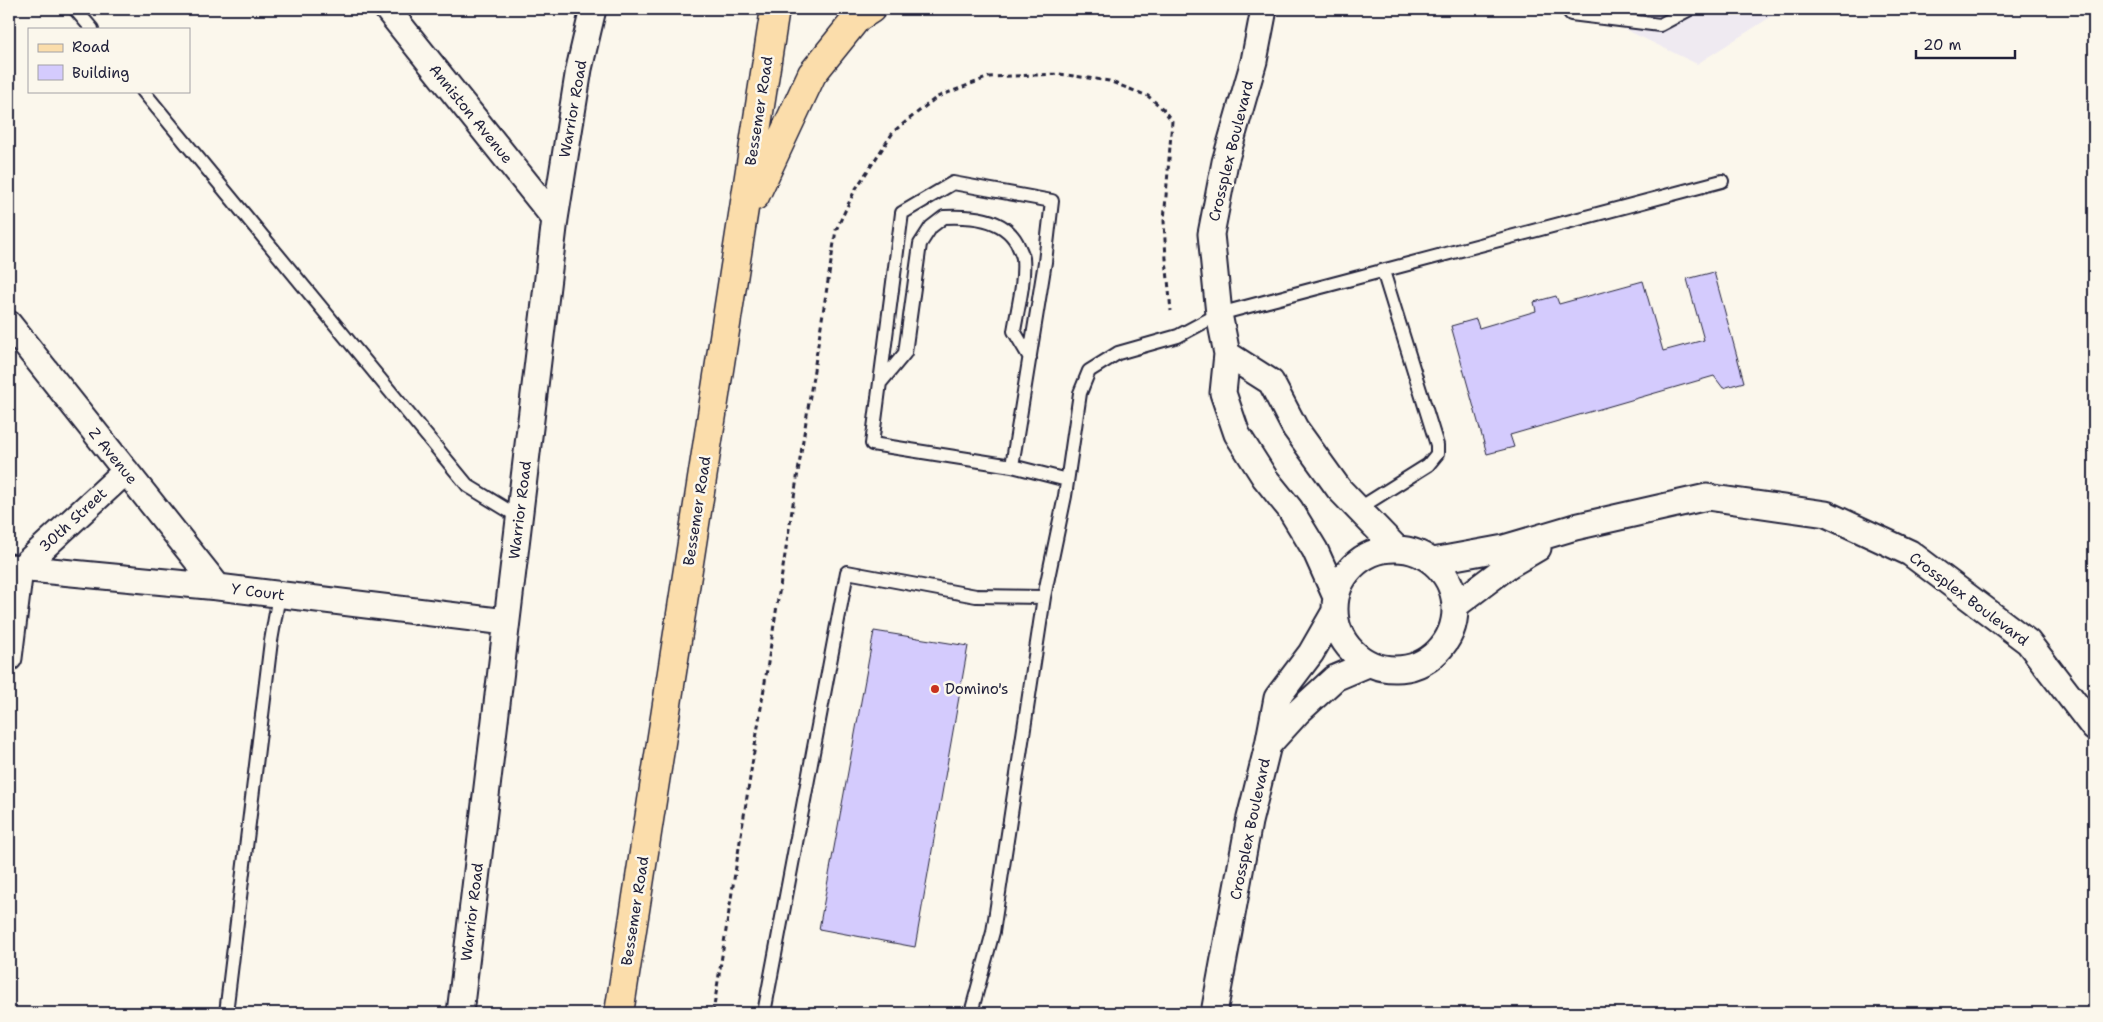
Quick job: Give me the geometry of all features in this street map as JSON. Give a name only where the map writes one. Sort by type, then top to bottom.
[{"type":"main road","name":"Bessemer Road","points":[[619,1013],[775,9]]},
{"type":"main road","points":[[742,225],[812,74],[857,18],[872,9]]},
{"type":"street","name":"Anniston Avenue","points":[[388,9],[555,220]]},
{"type":"street","name":"Warrior Road","points":[[460,1013],[555,220],[578,69],[593,9]]},
{"type":"street","name":"Crossplex Boulevard","points":[[1264,9],[1254,61],[1225,162],[1211,234],[1219,314],[1227,354],[1223,393],[1237,434],[1265,478],[1290,509],[1315,550],[1335,605],[1340,634],[1351,651],[1368,664],[1399,671],[1411,669],[1424,663],[1446,642],[1453,628],[1456,604],[1444,573],[1432,561],[1416,552],[1396,548],[1376,551],[1358,561],[1344,577],[1335,605]]},
{"type":"street","name":"Z Avenue","points":[[9,324],[218,587]]},
{"type":"street","points":[[1227,354],[1271,382],[1295,428],[1339,489],[1396,548]]},
{"type":"street","name":"30th Street","points":[[14,568],[126,471]]},
{"type":"street","name":"Crossplex Boulevard","points":[[1432,561],[1504,548],[1575,527],[1707,497],[1826,514],[1910,553],[2028,642],[2094,728]]},
{"type":"street","name":"Crossplex Boulevard","points":[[1456,604],[1508,565],[1575,527]]},
{"type":"street","points":[[9,658],[14,568]]},
{"type":"street","name":"Y Court","points":[[14,568],[218,587],[506,622]]},
{"type":"street","points":[[1268,745],[1277,698],[1311,653],[1335,605]]},
{"type":"street","name":"Crossplex Boulevard","points":[[1214,1013],[1249,822],[1268,745],[1298,712],[1335,678],[1368,664]]},
{"type":"lane","points":[[75,9],[91,28]]},
{"type":"lane","points":[[1567,9],[1571,14],[1660,25],[1690,9]]},
{"type":"lane","points":[[144,92],[468,486],[519,517]]},
{"type":"lane","points":[[971,1013],[993,932],[1044,598],[1067,480],[1080,393],[1089,371],[1118,353],[1178,336],[1219,314],[1722,181]]},
{"type":"lane","points":[[1012,466],[1045,262],[1052,201],[953,183],[902,213],[872,444],[1012,466],[1067,480]]},
{"type":"lane","points":[[880,383],[905,353],[920,244],[931,227],[944,217],[983,219],[999,225],[1013,237],[1022,255],[1022,278],[1014,331],[1030,358]]},
{"type":"lane","points":[[1358,509],[1428,465],[1437,454],[1437,445],[1383,271]]},
{"type":"lane","points":[[764,1013],[847,572],[976,596],[1044,598]]},
{"type":"lane","points":[[226,1013],[271,641],[279,595]]},
{"type":"shaded area","points":[[1583,9],[1783,9],[1697,64]]},
{"type":"building","points":[[1714,272],[1744,382],[1723,388],[1714,376],[1510,435],[1514,447],[1487,454],[1451,326],[1476,319],[1479,328],[1536,311],[1534,302],[1556,296],[1559,304],[1643,281],[1663,351],[1704,340],[1687,279]]},
{"type":"building","points":[[874,631],[968,646],[915,947],[819,929]]},
{"type":"place","name":"Domino's","points":[[935,689]]}]
